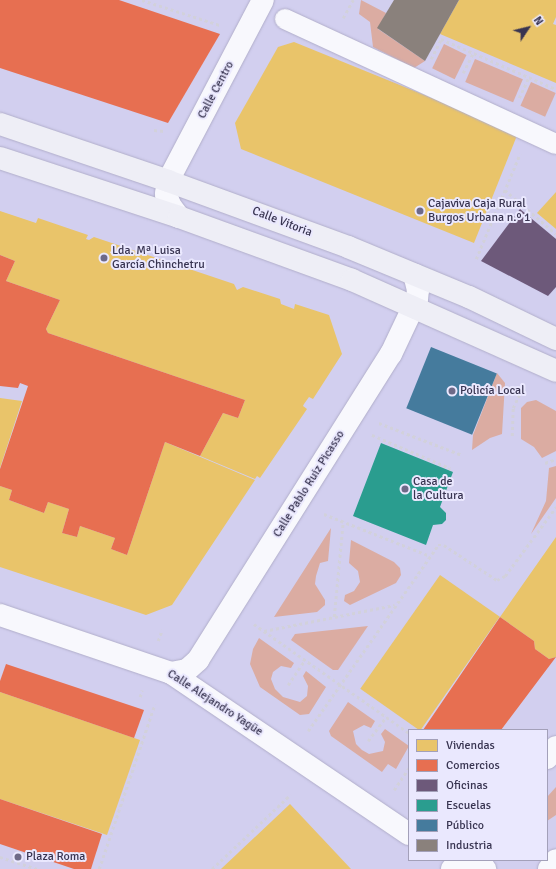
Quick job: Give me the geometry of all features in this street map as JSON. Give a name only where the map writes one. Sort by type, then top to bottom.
[{"type":"highway","name":"Calle Vitoria","points":[[0,124],[168,181],[414,274],[469,296],[556,339]]},
{"type":"highway","points":[[0,158],[179,217],[352,280],[556,371]]},
{"type":"street","name":"Calle Centro","points":[[168,181],[263,0]]},
{"type":"street","points":[[285,20],[556,144]]},
{"type":"street","points":[[168,181],[166,194],[170,206],[179,217]]},
{"type":"street","name":"Calle Pablo Ruiz Picasso","points":[[171,672],[187,670],[198,660],[391,354],[414,307],[418,290],[414,274]]},
{"type":"street","name":"Calle Alejandro Yagüe","points":[[0,615],[171,672],[408,833]]},
{"type":"street","points":[[548,757],[556,747]]},
{"type":"street","points":[[549,869],[556,860]]},
{"type":"street","points":[[452,869],[461,861]]},
{"type":"street","points":[[465,861],[485,869]]},
{"type":"path","points":[[142,0],[223,26]]},
{"type":"path","points":[[349,8],[353,0]]},
{"type":"path","points":[[420,81],[442,40],[556,88]]},
{"type":"path","points":[[476,259],[529,131]]},
{"type":"path","points":[[505,190],[556,234]]},
{"type":"path","points":[[512,436],[513,408],[525,382]]},
{"type":"path","points":[[379,422],[462,455]]},
{"type":"path","points":[[372,435],[450,468],[449,470]]},
{"type":"path","points":[[545,463],[556,458]]},
{"type":"path","points":[[308,731],[438,545],[444,545],[497,580],[505,576],[556,507]]},
{"type":"path","points":[[324,514],[430,556]]},
{"type":"path","points":[[334,618],[343,521]]},
{"type":"path","points":[[264,631],[395,605]]},
{"type":"path","points":[[254,624],[408,732]]},
{"type":"path","points":[[288,685],[305,660]]},
{"type":"path","points":[[99,869],[156,704]]},
{"type":"path","points":[[368,741],[386,717]]},
{"type":"path","points":[[394,790],[408,769]]},
{"type":"path","points":[[212,869],[290,796]]},
{"type":"path","points":[[0,856],[37,869]]},
{"type":"shaded area","points":[[361,0],[386,13],[378,29],[425,61],[414,68],[373,47],[370,22],[359,14]]},
{"type":"shaded area","points":[[444,44],[466,55],[455,79],[432,68]]},
{"type":"shaded area","points":[[475,59],[523,79],[513,102],[465,82]]},
{"type":"shaded area","points":[[531,82],[556,93],[545,117],[520,106]]},
{"type":"shaded area","points":[[497,373],[505,383],[502,434],[490,438],[472,450],[473,435]]},
{"type":"shaded area","points":[[536,400],[556,411],[556,451],[542,458],[534,447],[521,439],[521,408],[527,402]]},
{"type":"shaded area","points":[[556,466],[556,498],[531,534],[546,501],[549,468]]},
{"type":"shaded area","points":[[331,528],[328,561],[320,563],[315,584],[325,600],[325,605],[317,612],[274,617]]},
{"type":"shaded area","points":[[351,540],[394,562],[400,568],[401,575],[396,583],[350,605],[344,601],[345,595],[354,591],[360,582],[358,571],[349,563]]},
{"type":"shaded area","points":[[368,626],[338,670],[333,670],[291,640],[295,634]]},
{"type":"shaded area","points":[[259,638],[294,663],[291,668],[281,666],[273,672],[271,679],[275,689],[283,697],[300,702],[307,696],[308,686],[303,676],[306,671],[326,687],[309,714],[300,715],[260,687],[250,664],[253,649]]},
{"type":"shaded area","points":[[348,702],[375,721],[371,728],[364,725],[353,731],[356,744],[362,750],[369,754],[383,751],[385,742],[381,734],[385,729],[408,745],[408,748],[396,769],[388,764],[382,772],[331,736],[329,731]]},
{"type":"shaded area","points":[[556,787],[556,815],[548,820],[548,796]]},
{"type":"building: Viviendas","points":[[459,0],[556,0],[556,17],[553,24],[556,25],[556,83],[440,34]]},
{"type":"building: Viviendas","points":[[294,42],[518,133],[474,243],[241,149],[235,123],[278,47]]},
{"type":"building: Viviendas","points":[[556,192],[556,229],[537,213]]},
{"type":"building: Viviendas","points":[[0,211],[36,223],[38,218],[88,235],[86,239],[89,240],[94,237],[234,284],[237,290],[243,287],[280,299],[281,304],[294,309],[295,304],[329,315],[342,354],[313,399],[309,397],[304,404],[303,406],[307,409],[260,478],[257,476],[255,479],[200,456],[223,413],[238,418],[245,400],[48,333],[46,329],[60,300],[6,281],[15,261],[0,255]]},
{"type":"building: Viviendas","points":[[0,398],[22,401],[0,468]]},
{"type":"building: Viviendas","points":[[165,442],[255,480],[172,605],[146,615],[0,567],[0,486],[12,490],[9,500],[44,513],[48,502],[69,509],[62,533],[77,537],[80,526],[115,538],[111,549],[127,555]]},
{"type":"building: Viviendas","points":[[556,537],[556,657],[549,659],[535,649],[534,641],[500,617]]},
{"type":"building: Viviendas","points":[[440,575],[500,617],[421,729],[418,729],[360,689]]},
{"type":"building: Viviendas","points":[[0,692],[140,740],[107,835],[0,799]]},
{"type":"building: Viviendas","points":[[290,804],[351,869],[221,869]]},
{"type":"building: Comercios","points":[[0,0],[119,0],[220,34],[168,123],[0,68]]},
{"type":"building: Comercios","points":[[0,255],[15,261],[6,281],[60,300],[46,329],[48,333],[245,400],[238,418],[223,413],[200,456],[165,442],[127,555],[111,549],[115,538],[80,526],[77,537],[62,533],[69,509],[48,502],[44,513],[9,500],[12,490],[0,486],[0,469],[28,386],[20,383],[18,388],[0,386]]},
{"type":"building: Comercios","points":[[500,617],[534,641],[535,649],[549,659],[556,657],[502,729],[424,729]]},
{"type":"building: Comercios","points":[[6,664],[144,710],[134,738],[0,692],[0,681]]},
{"type":"building: Comercios","points":[[0,799],[102,834],[91,869],[74,869],[0,844]]},
{"type":"building: Oficinas","points":[[520,209],[556,239],[556,287],[548,296],[481,261]]},
{"type":"building: Escuelas","name":"Casa de la Cultura","points":[[381,443],[453,472],[440,507],[446,513],[446,520],[442,524],[433,525],[426,545],[353,516]]},
{"type":"building: Público","name":"Policía Local","points":[[431,347],[497,374],[472,435],[406,408]]},
{"type":"building: Industria","points":[[394,0],[459,0],[425,61],[377,28]]},
{"type":"place","name":"Cajaviva Caja Rural Burgos Urbana n.º 1","points":[[420,211]]},
{"type":"place","name":"Lda. Mª Luisa García Chinchetru","points":[[104,258]]},
{"type":"place","name":"Policía Local","points":[[452,391]]},
{"type":"place","name":"Casa de la Cultura","points":[[405,489]]},
{"type":"place","name":"Plaza Roma","points":[[18,857]]}]
